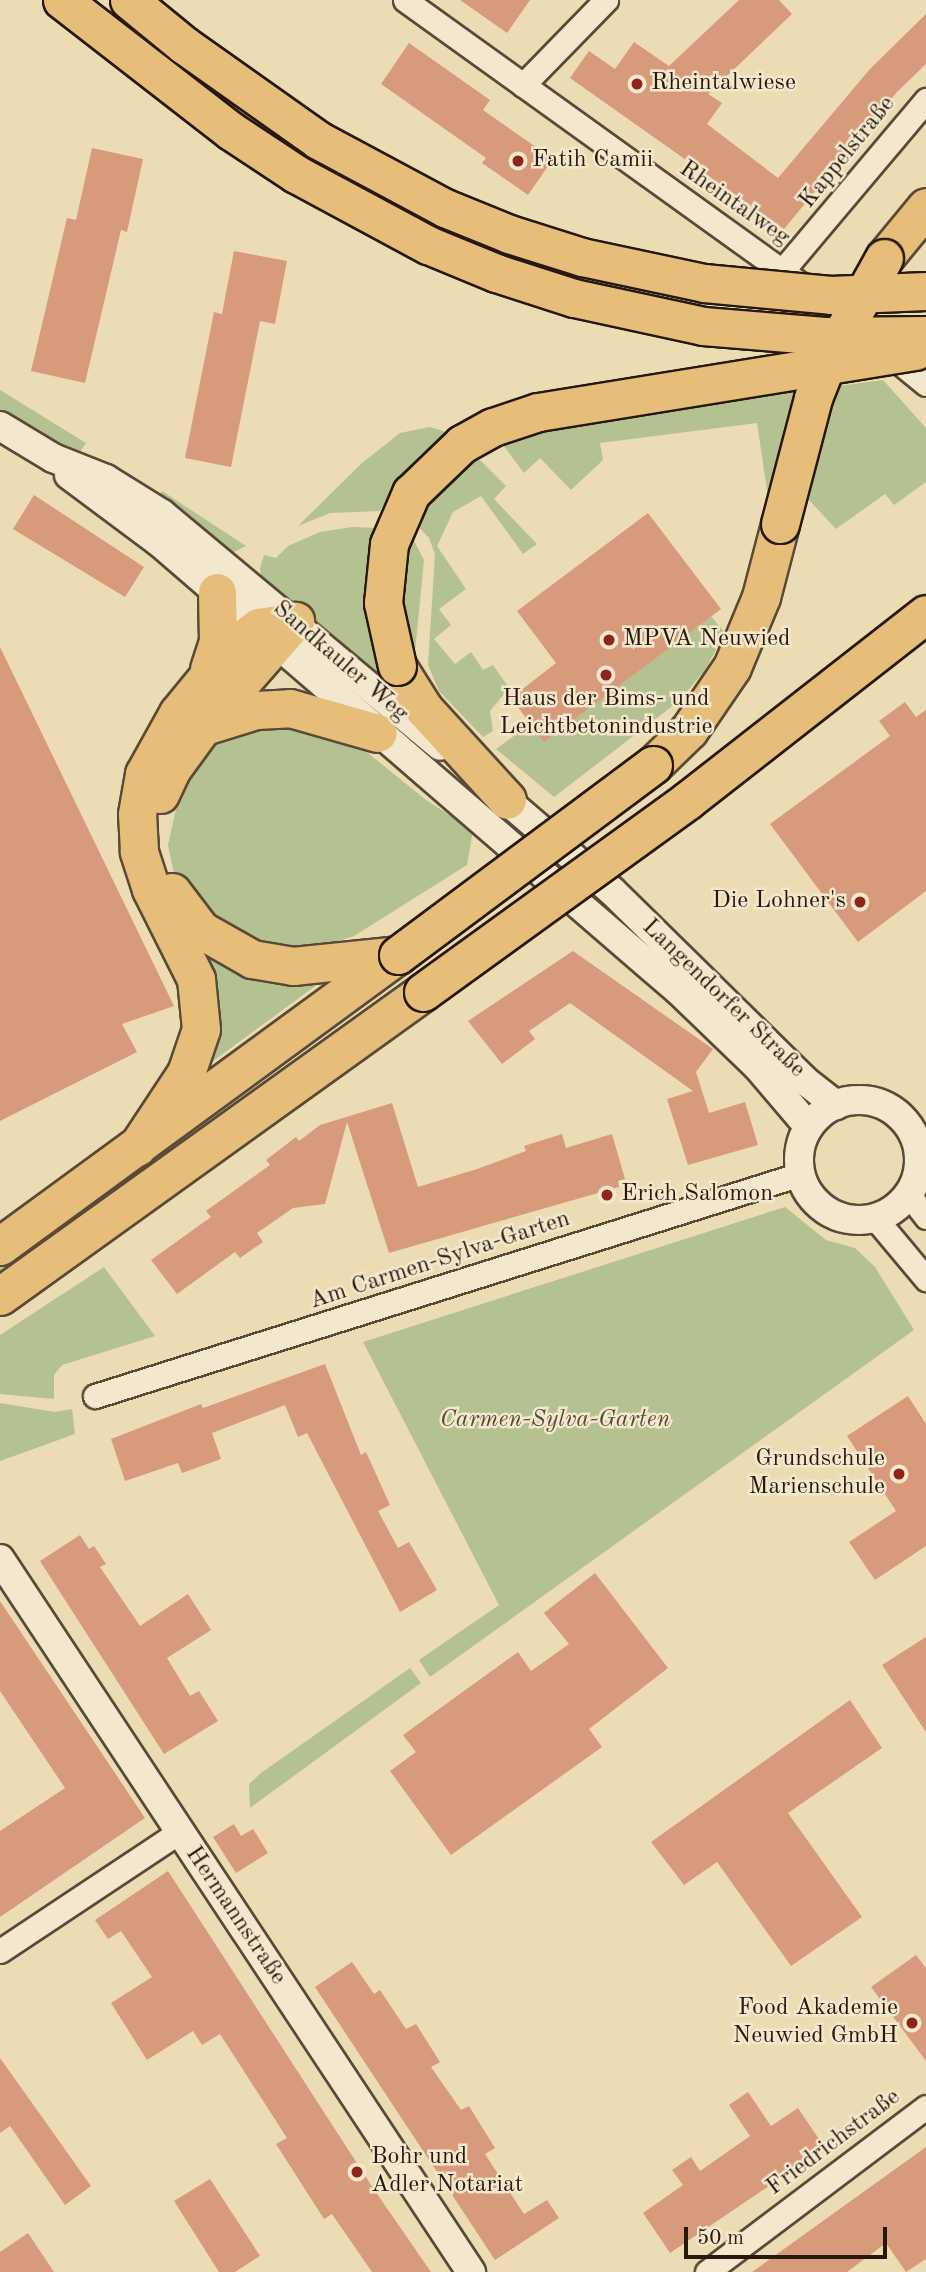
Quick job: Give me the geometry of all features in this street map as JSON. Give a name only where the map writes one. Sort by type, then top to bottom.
[{"type":"highway","points":[[62,0],[231,131],[296,174],[373,218],[496,273],[586,301],[703,326],[825,336],[926,335]]},
{"type":"highway","points":[[130,0],[184,45],[318,139],[445,208],[509,234],[582,257],[704,284],[830,295],[926,291]]},
{"type":"highway","points":[[0,1246],[653,765],[689,730],[720,688],[761,597],[792,472],[831,355],[871,277],[926,207]]},
{"type":"highway","points":[[507,800],[424,709],[397,666],[386,625],[383,583],[393,529],[411,493],[427,474],[477,435],[538,412],[873,361],[926,348]]},
{"type":"highway","points":[[205,678],[218,641],[217,592]]},
{"type":"highway","points":[[5,1296],[688,800],[926,614]]},
{"type":"highway","points":[[277,631],[171,770],[157,808],[162,864],[187,916],[218,942],[271,964],[317,965],[398,955]]},
{"type":"highway","points":[[137,1147],[193,1059],[202,1013],[195,979],[143,868],[139,796],[152,754],[205,678],[239,639],[277,631]]},
{"type":"highway","points":[[203,726],[256,710],[290,708],[378,733]]},
{"type":"street","name":"Rheintalweg","points":[[405,0],[782,271],[926,384]]},
{"type":"street","points":[[523,85],[606,0]]},
{"type":"street","name":"Kappelstraße","points":[[782,271],[814,237],[873,158],[926,100]]},
{"type":"street","name":"Sandkauler Weg","points":[[0,426],[53,458],[84,468],[145,502],[378,733],[587,911]]},
{"type":"street","name":"Sandkauler Weg","points":[[53,458],[66,473],[217,592],[277,631],[507,800],[612,891]]},
{"type":"street","name":"Langendorfer Straße","points":[[612,891],[804,1080],[836,1105]]},
{"type":"street","name":"Langendorfer Straße","points":[[587,911],[757,1066],[809,1127]]},
{"type":"street","points":[[864,1100],[890,1109],[922,1145],[920,1163],[909,1195],[875,1218],[837,1216],[821,1206],[801,1174],[802,1142],[809,1127],[836,1105],[864,1100]]},
{"type":"street","name":"Am Carmen-Sylva-Garten","points":[[95,1396],[801,1174]]},
{"type":"street","points":[[909,1195],[926,1217]]},
{"type":"street","points":[[875,1218],[926,1279]]},
{"type":"street","name":"Hermannstraße","points":[[0,1559],[471,2272]]},
{"type":"street","points":[[0,1951],[179,1832]]},
{"type":"street","name":"Friedrichstraße","points":[[707,2272],[926,2107]]},
{"type":"green space","points":[[883,380],[926,428],[926,482],[894,505],[885,494],[836,529],[809,500],[827,420],[839,386]]},
{"type":"green space","points":[[0,390],[86,443],[77,456],[0,411]]},
{"type":"green space","points":[[796,391],[768,497],[757,423],[600,443],[603,460],[571,490],[540,458],[524,473],[500,441],[588,418]]},
{"type":"green space","points":[[430,427],[449,433],[421,454],[394,483],[380,511],[330,513],[298,526],[362,463],[400,433]]},
{"type":"green space","points":[[475,455],[506,486],[494,499],[537,544],[523,554],[481,496],[453,512],[437,546],[466,589],[439,609],[451,625],[434,639],[455,664],[471,652],[483,670],[493,665],[509,688],[490,711],[493,731],[483,737],[439,691],[428,665],[435,554],[429,538],[415,523],[435,491]]},
{"type":"green space","points":[[162,491],[246,546],[228,555],[156,499]]},
{"type":"green space","points":[[352,527],[376,528],[371,548],[396,693],[262,584],[260,568],[264,555],[276,558],[288,546],[320,532]]},
{"type":"green space","points":[[411,535],[424,560],[414,662],[401,604]]},
{"type":"green space","points":[[711,616],[725,633],[705,670],[679,701],[554,797],[496,749],[530,724],[544,741]]},
{"type":"green space","points":[[259,719],[326,728],[368,753],[426,800],[473,830],[467,865],[354,936],[313,949],[277,949],[242,942],[192,906],[174,874],[168,845],[182,782],[199,754],[225,732]]},
{"type":"green space","points":[[203,946],[337,970],[201,1070],[196,952]]},
{"type":"green space","points":[[111,1188],[117,1197],[0,1282],[0,1267]]},
{"type":"green space","name":"Carmen-Sylva-Garten","points":[[785,1207],[826,1240],[855,1248],[875,1267],[914,1330],[430,1677],[419,1660],[499,1605],[363,1342]]},
{"type":"green space","points":[[104,1267],[155,1336],[62,1365],[54,1375],[54,1399],[0,1394],[0,1335]]},
{"type":"green space","points":[[0,1403],[55,1412],[72,1409],[75,1434],[0,1461]]},
{"type":"green space","points":[[410,1668],[421,1683],[250,1808],[249,1784],[261,1773]]},
{"type":"building","points":[[460,0],[530,0],[507,33]]},
{"type":"building","points":[[739,0],[779,0],[792,14],[708,94],[722,103],[707,124],[778,178],[870,69],[926,14],[926,64],[897,92],[784,229],[570,78],[589,51],[615,69],[634,42],[669,66]]},
{"type":"building","points":[[409,43],[490,100],[483,110],[553,159],[528,195],[482,163],[486,158],[381,84]]},
{"type":"building","points":[[92,148],[143,159],[127,232],[121,230],[85,383],[31,371],[67,218],[76,220]]},
{"type":"building","points":[[234,251],[287,261],[275,324],[260,321],[231,467],[185,458],[214,312],[222,314]]},
{"type":"building","points":[[34,495],[144,567],[125,597],[13,529]]},
{"type":"building","name":"MPVA Neuwied","points":[[648,513],[721,609],[544,742],[511,698],[556,663],[517,611]]},
{"type":"building","points":[[0,647],[174,1006],[122,1024],[137,1052],[0,1121]]},
{"type":"building","points":[[905,702],[916,717],[926,710],[926,891],[858,942],[770,824],[890,736],[879,721]]},
{"type":"building","points":[[573,951],[713,1049],[696,1072],[709,1113],[745,1102],[758,1145],[688,1165],[667,1099],[693,1091],[570,1003],[529,1031],[535,1039],[502,1064],[468,1021]]},
{"type":"building","points":[[392,1103],[418,1187],[526,1151],[524,1146],[562,1134],[566,1148],[612,1134],[625,1179],[618,1181],[619,1187],[389,1253],[347,1122],[325,1204],[293,1208],[257,1233],[263,1242],[240,1258],[235,1252],[177,1294],[151,1260],[211,1217],[206,1211],[270,1165],[266,1160],[296,1137],[299,1141],[320,1125]]},
{"type":"building","points":[[325,1364],[361,1455],[366,1452],[390,1505],[378,1511],[398,1548],[409,1542],[437,1590],[400,1612],[307,1433],[298,1437],[285,1405],[212,1433],[221,1459],[182,1473],[178,1463],[125,1481],[111,1439],[201,1404],[203,1408]]},
{"type":"building","name":"Grundschule Marienschule","points":[[908,1396],[926,1424],[926,1546],[875,1580],[849,1542],[896,1511],[847,1436]]},
{"type":"building","points":[[80,1535],[89,1549],[94,1546],[106,1564],[100,1567],[140,1626],[188,1594],[211,1630],[167,1658],[190,1696],[199,1691],[218,1721],[164,1754],[40,1561]]},
{"type":"building","points":[[595,1573],[668,1668],[589,1729],[602,1747],[451,1855],[390,1771],[416,1752],[403,1735],[518,1652],[531,1671],[569,1644],[544,1613]]},
{"type":"building","points":[[0,1601],[145,1818],[0,1917],[0,1831],[65,1788],[0,1691]]},
{"type":"building","points":[[926,1637],[926,1732],[882,1665]]},
{"type":"building","points":[[850,1700],[882,1748],[788,1813],[862,1917],[791,1966],[717,1862],[684,1885],[651,1842]]},
{"type":"building","points":[[234,1824],[241,1836],[253,1829],[268,1853],[236,1873],[213,1837]]},
{"type":"building","points":[[168,1871],[373,2188],[431,2272],[372,2272],[332,2214],[324,2219],[276,2144],[287,2138],[220,2034],[202,2045],[193,2031],[147,2060],[111,2003],[152,1977],[121,1931],[108,1939],[95,1920]]},
{"type":"building","name":"Food Akademie Neuwied GmbH","points":[[916,1955],[926,1968],[926,2061],[871,1987]]},
{"type":"building","points":[[352,1962],[374,1994],[380,1990],[406,2029],[416,2024],[440,2062],[431,2067],[461,2110],[469,2106],[495,2148],[485,2154],[524,2214],[547,2200],[559,2218],[495,2260],[315,1987]]},
{"type":"building","points":[[0,2058],[91,2186],[65,2205],[10,2126],[0,2133]]},
{"type":"building","points":[[748,2092],[771,2126],[798,2108],[825,2148],[670,2253],[643,2213],[683,2185],[672,2170],[691,2157],[700,2171],[750,2136],[729,2105]]},
{"type":"building","points":[[926,2147],[926,2259],[906,2272],[886,2243],[847,2272],[752,2272]]},
{"type":"building","points":[[210,2179],[260,2256],[235,2272],[219,2272],[174,2201]]},
{"type":"building","points":[[28,2233],[54,2272],[0,2272],[0,2252]]},
{"type":"place","name":"Rheintalwiese","points":[[637,84]]},
{"type":"place","name":"Fatih Camii","points":[[518,161]]},
{"type":"place","name":"MPVA Neuwied","points":[[609,640]]},
{"type":"place","name":"Haus der Bims- und Leichtbetonindustrie","points":[[606,675]]},
{"type":"place","name":"Die Lohner's","points":[[860,902]]},
{"type":"place","name":"Erich Salomon","points":[[607,1195]]},
{"type":"place","name":"Grundschule Marienschule","points":[[899,1474]]},
{"type":"place","name":"Food Akademie Neuwied GmbH","points":[[912,2023]]},
{"type":"place","name":"Bohr und Adler Notariat","points":[[357,2172]]}]
